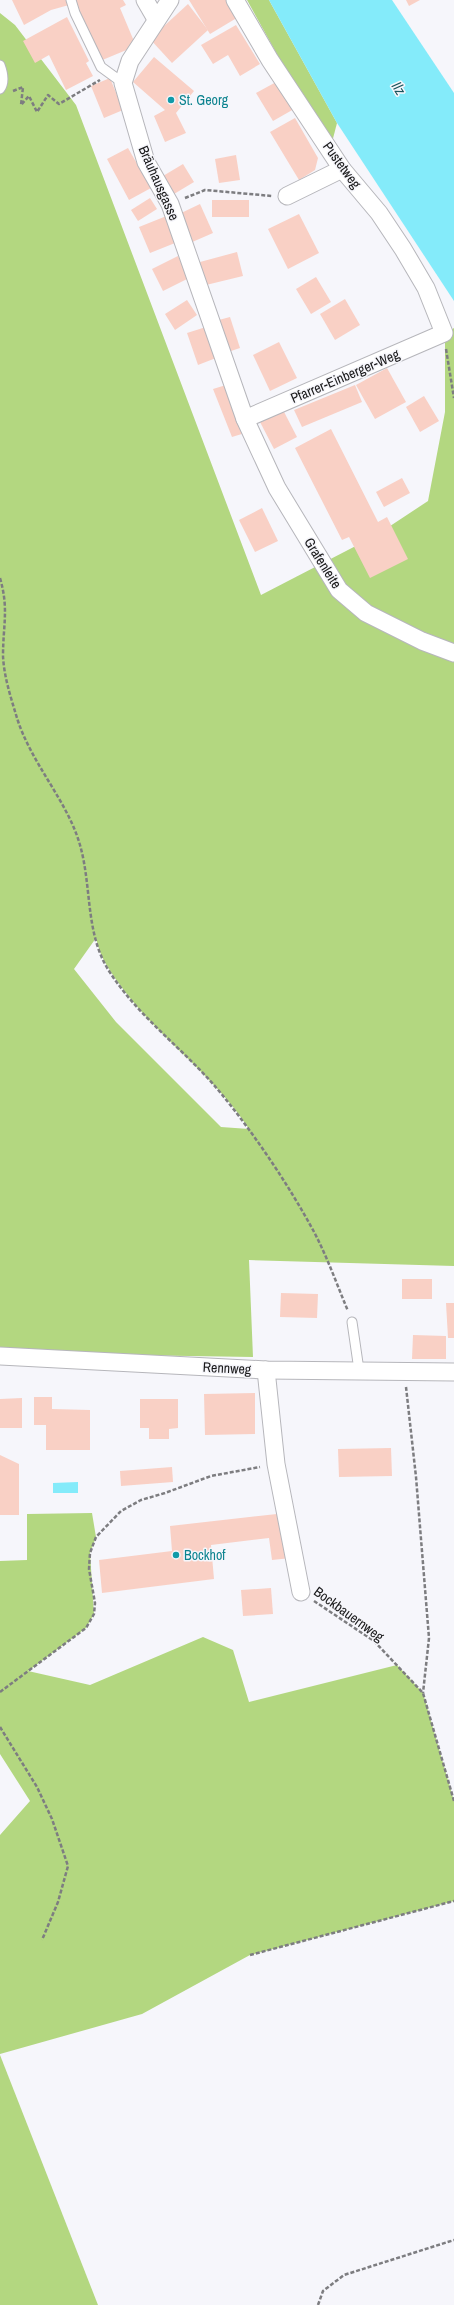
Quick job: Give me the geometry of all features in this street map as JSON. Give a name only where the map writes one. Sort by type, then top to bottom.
[{"type":"street","points":[[145,0],[156,19]]},
{"type":"street","points":[[123,83],[130,61],[156,19],[170,0]]},
{"type":"street","name":"Pustetweg","points":[[235,0],[270,60],[342,170],[379,213],[403,248],[426,288],[444,333]]},
{"type":"street","name":"Bräuhausgasse","points":[[123,83],[146,162],[170,204],[245,419]]},
{"type":"street","points":[[287,196],[342,170]]},
{"type":"street","name":"Pfarrer-Einberger-Weg","points":[[245,419],[444,333]]},
{"type":"street","name":"Grafenleite","points":[[245,419],[277,488],[339,590],[366,613],[422,641],[454,653]]},
{"type":"street","name":"Rennweg","points":[[0,1356],[266,1370],[454,1372]]},
{"type":"street","points":[[266,1370],[276,1464],[301,1592]]},
{"type":"lane","points":[[71,0],[75,13],[101,68],[123,83]]},
{"type":"lane","points":[[0,65],[3,74],[1,87]]},
{"type":"lane","points":[[352,1322],[359,1370]]},
{"type":"path","points":[[1,87],[12,91],[22,87],[21,105],[29,96],[37,112],[48,95],[59,104],[82,89],[109,75],[123,83]]},
{"type":"path","points":[[170,204],[205,190],[240,192],[255,196],[287,196]]},
{"type":"path","points":[[444,333],[454,398]]},
{"type":"path","points":[[0,578],[6,597],[3,657],[6,682],[18,721],[40,770],[70,819],[80,842],[85,862],[92,924],[97,949],[109,971],[140,1012],[218,1090],[249,1130],[314,1231],[352,1322]]},
{"type":"path","points":[[406,1388],[416,1477],[429,1638],[423,1693]]},
{"type":"path","points":[[0,1692],[86,1628],[94,1614],[95,1603],[89,1569],[90,1553],[96,1537],[121,1511],[141,1500],[165,1494],[211,1476],[276,1464]]},
{"type":"path","name":"Bockbauernweg","points":[[301,1592],[374,1641],[423,1693],[454,1801]]},
{"type":"path","points":[[0,1727],[37,1787],[52,1819],[68,1866],[58,1902],[42,1940]]},
{"type":"path","points":[[250,1955],[454,1901]]},
{"type":"path","points":[[318,2305],[323,2291],[344,2275],[454,2240]]},
{"type":"green space","points":[[247,0],[269,0],[337,123],[330,150]]},
{"type":"green space","points":[[0,13],[15,25],[76,105],[261,595],[375,536],[428,501],[445,412],[445,334],[454,328],[454,1266],[249,1260],[253,1357],[0,1353]],"holes":[[[96,938],[103,959],[123,989],[154,1025],[220,1092],[249,1129],[221,1127],[116,1022],[74,969]]]},
{"type":"green space","points":[[92,1513],[96,1537],[90,1553],[94,1614],[86,1628],[28,1671],[90,1685],[203,1637],[233,1650],[249,1702],[397,1665],[423,1693],[454,1801],[454,1901],[250,1955],[142,2014],[0,2054],[0,1835],[30,1801],[0,1754],[0,1561],[27,1560],[27,1514]]},
{"type":"green space","points":[[0,2055],[98,2305],[0,2305]]},
{"type":"water","name":"Ilz","points":[[269,0],[392,0],[454,93],[454,301],[337,123]]},
{"type":"water","points":[[78,1482],[78,1493],[53,1493],[53,1483]]},
{"type":"building","points":[[12,0],[68,0],[69,5],[51,10],[24,25]]},
{"type":"building","points":[[75,0],[123,0],[126,5],[120,8],[136,46],[100,61]]},
{"type":"building","points":[[189,0],[230,0],[240,16],[210,34]]},
{"type":"building","points":[[406,0],[420,0],[409,6]]},
{"type":"building","points":[[188,4],[208,30],[172,63],[150,39]]},
{"type":"building","points":[[67,17],[89,61],[86,63],[93,76],[66,90],[49,55],[35,63],[23,41]]},
{"type":"building","points":[[236,25],[260,64],[240,76],[228,55],[213,64],[201,45]]},
{"type":"building","name":"St. Georg","points":[[154,57],[194,91],[176,113],[186,133],[165,142],[154,116],[165,110],[133,82]]},
{"type":"building","points":[[110,78],[123,110],[104,118],[91,86]]},
{"type":"building","points":[[278,81],[294,109],[273,121],[256,93]]},
{"type":"building","points":[[295,118],[318,158],[315,170],[299,180],[270,132]]},
{"type":"building","points":[[128,148],[151,188],[129,200],[107,159]]},
{"type":"building","points":[[236,155],[240,180],[219,183],[215,159]]},
{"type":"building","points":[[183,164],[194,182],[174,194],[163,176]]},
{"type":"building","points":[[150,198],[157,209],[138,221],[131,210]]},
{"type":"building","points":[[212,200],[249,200],[249,217],[212,217]]},
{"type":"building","points":[[200,204],[213,233],[190,243],[177,215]]},
{"type":"building","points":[[299,214],[319,253],[288,269],[268,229]]},
{"type":"building","points":[[169,215],[180,241],[150,253],[139,227]]},
{"type":"building","points":[[237,252],[243,276],[206,285],[200,262]]},
{"type":"building","points":[[178,256],[189,278],[163,291],[152,269]]},
{"type":"building","points":[[316,277],[331,302],[311,314],[296,289]]},
{"type":"building","points":[[345,299],[360,325],[335,340],[320,314]]},
{"type":"building","points":[[187,300],[197,315],[175,330],[165,314]]},
{"type":"building","points":[[230,317],[240,348],[225,353],[215,321]]},
{"type":"building","points":[[206,327],[216,358],[198,365],[187,333]]},
{"type":"building","points":[[279,342],[297,378],[270,391],[253,355]]},
{"type":"building","points":[[387,368],[406,402],[375,419],[356,385]]},
{"type":"building","points":[[226,385],[245,433],[232,437],[213,389]]},
{"type":"building","points":[[355,385],[362,402],[302,427],[294,410]]},
{"type":"building","points":[[424,396],[439,421],[420,432],[406,407]]},
{"type":"building","points":[[282,408],[297,437],[274,449],[259,420]]},
{"type":"building","points":[[331,429],[378,522],[387,517],[408,559],[370,578],[349,537],[342,540],[295,448]]},
{"type":"building","points":[[402,478],[410,493],[384,507],[376,492]]},
{"type":"building","points":[[262,508],[278,541],[255,552],[239,520]]},
{"type":"building","points":[[402,1279],[432,1279],[432,1299],[402,1299]]},
{"type":"building","points":[[281,1293],[318,1294],[317,1318],[280,1317]]},
{"type":"building","points":[[446,1303],[454,1303],[454,1338],[448,1338]]},
{"type":"building","points":[[413,1335],[446,1336],[446,1359],[412,1359]]},
{"type":"building","points":[[255,1393],[255,1434],[205,1435],[204,1394]]},
{"type":"building","points":[[34,1397],[52,1397],[52,1409],[90,1410],[90,1450],[46,1450],[46,1425],[34,1425]]},
{"type":"building","points":[[22,1398],[22,1428],[0,1428],[0,1399]]},
{"type":"building","points":[[140,1399],[178,1399],[178,1428],[169,1429],[169,1439],[149,1439],[149,1428],[140,1428]]},
{"type":"building","points":[[391,1448],[392,1476],[339,1477],[338,1449]]},
{"type":"building","points":[[0,1455],[19,1464],[19,1515],[0,1515]]},
{"type":"building","points":[[172,1467],[173,1482],[121,1486],[120,1471]]},
{"type":"building","name":"Bockhof","points":[[286,1513],[291,1558],[272,1560],[269,1538],[211,1545],[214,1579],[102,1593],[99,1560],[172,1551],[170,1526]]},
{"type":"building","points":[[271,1588],[273,1614],[243,1616],[241,1590]]},
{"type":"place","name":"St. Georg","points":[[171,100]]},
{"type":"place","name":"Bockhof","points":[[176,1555]]}]
